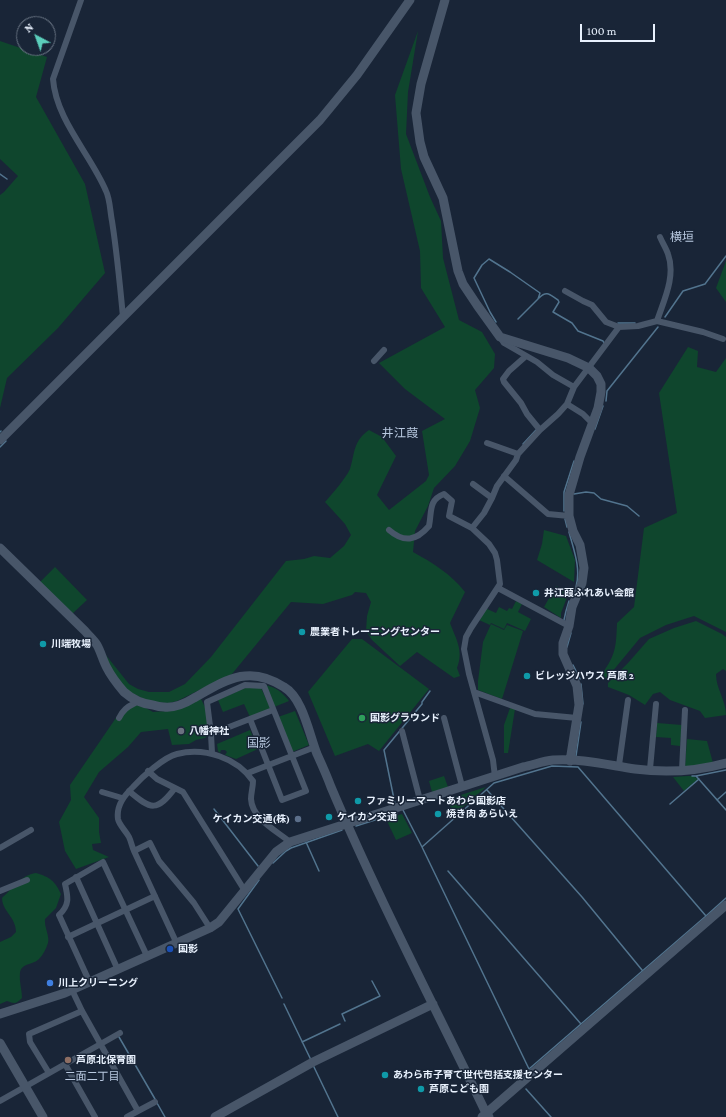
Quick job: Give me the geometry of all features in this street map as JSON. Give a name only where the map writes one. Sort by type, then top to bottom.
[{"type":"street","points":[[81,0],[53,79],[54,89],[63,113],[107,192],[118,256],[123,317]]},
{"type":"street","points":[[0,440],[320,120],[357,75],[410,0]]},
{"type":"street","points":[[445,0],[421,84],[416,113],[417,127],[424,157],[443,198],[458,271],[463,284],[473,300],[504,343],[574,387]]},
{"type":"street","points":[[657,321],[668,288],[671,271],[669,254],[660,237]]},
{"type":"street","points":[[565,291],[592,305],[606,322],[619,327],[638,326],[657,321],[703,332],[723,339]]},
{"type":"street","points":[[472,528],[484,513],[497,486],[516,460],[518,454],[566,404],[574,387],[619,327]]},
{"type":"street","points":[[500,337],[568,358],[589,368],[597,376],[601,384],[600,397],[569,495],[569,516],[573,531],[580,545],[584,568],[582,583],[572,608],[569,626],[563,643],[563,654],[577,686],[579,705],[570,761]]},
{"type":"street","points":[[374,361],[384,350]]},
{"type":"street","points":[[526,356],[509,371],[504,378],[504,382],[540,430]]},
{"type":"street","points":[[566,404],[583,414],[592,422]]},
{"type":"street","points":[[487,443],[518,454]]},
{"type":"street","points":[[504,476],[548,514],[569,516]]},
{"type":"street","points":[[473,484],[492,498]]},
{"type":"street","points":[[389,530],[397,537],[406,539],[421,534],[429,526],[434,502],[437,497],[444,494],[452,501],[449,516],[472,528],[495,553],[500,573],[500,584],[466,637],[464,649],[469,674],[493,760],[495,777]]},
{"type":"street","points":[[0,548],[85,631],[97,645],[107,668],[124,691],[132,698],[148,705],[164,707],[182,704],[224,681],[242,675],[260,676],[271,680],[286,688],[297,700],[347,824],[486,1116],[726,905]]},
{"type":"street","points":[[498,588],[569,626]]},
{"type":"street","points":[[107,668],[109,680]]},
{"type":"street","points":[[212,753],[207,702],[245,685],[264,686],[306,791],[282,800],[250,719]]},
{"type":"street","points":[[474,692],[535,714],[577,718]]},
{"type":"street","points":[[620,766],[628,700]]},
{"type":"street","points":[[119,718],[122,711],[135,703]]},
{"type":"street","points":[[650,769],[656,704]]},
{"type":"street","points":[[211,734],[273,710]]},
{"type":"street","points":[[682,770],[686,710]]},
{"type":"street","points":[[444,718],[462,786]]},
{"type":"street","points":[[402,731],[420,800]]},
{"type":"street","points":[[248,773],[315,747]]},
{"type":"street","points":[[177,944],[134,851],[130,838],[118,819],[122,798],[148,771],[176,754],[198,752],[212,753],[236,763],[254,780],[251,800],[253,810],[259,817],[290,842]]},
{"type":"street","points":[[0,1014],[72,990],[210,928],[219,922],[276,852],[290,842],[462,786],[552,760],[620,766],[636,769],[682,770],[698,769],[726,763]]},
{"type":"street","points":[[148,771],[157,779],[183,792],[245,891]]},
{"type":"street","points":[[129,791],[149,805],[156,806],[162,804],[175,788]]},
{"type":"street","points":[[102,792],[122,798]]},
{"type":"street","points":[[0,848],[31,830]]},
{"type":"street","points":[[134,851],[150,844],[159,861],[194,903],[210,928]]},
{"type":"street","points":[[90,982],[59,915],[65,909],[67,904],[65,884],[103,862],[147,956]]},
{"type":"street","points":[[76,877],[118,970]]},
{"type":"street","points":[[0,891],[27,880]]},
{"type":"street","points":[[68,937],[155,896]]},
{"type":"street","points":[[72,990],[82,1011],[138,1111]]},
{"type":"street","points":[[215,1117],[312,1062],[433,1004]]},
{"type":"street","points":[[49,1073],[30,1042],[29,1034],[82,1011]]},
{"type":"street","points":[[0,1101],[120,1033]]},
{"type":"street","points":[[0,1043],[43,1117]]},
{"type":"street","points":[[65,1064],[95,1117]]},
{"type":"street","points":[[127,1117],[155,1102]]},
{"type":"green space","points":[[418,31],[408,92],[406,134],[430,197],[441,221],[443,258],[459,320],[482,332],[495,354],[494,368],[475,390],[480,408],[470,441],[455,466],[434,488],[428,506],[415,531],[413,552],[441,569],[465,592],[450,623],[458,645],[460,656],[457,668],[460,676],[454,678],[417,652],[400,666],[372,640],[366,631],[367,616],[371,602],[366,593],[355,592],[352,595],[323,604],[291,602],[232,674],[177,701],[169,703],[150,702],[128,691],[114,676],[105,654],[129,684],[138,689],[149,692],[169,692],[185,684],[211,657],[286,561],[314,556],[330,558],[344,546],[351,535],[345,524],[325,502],[348,473],[357,443],[364,434],[369,430],[382,437],[396,456],[377,495],[389,510],[426,481],[429,475],[422,431],[445,419],[405,389],[379,363],[445,327],[421,288],[420,251],[401,169],[395,95]]},
{"type":"green space","points":[[0,41],[16,46],[16,56],[47,57],[36,97],[85,184],[105,273],[58,328],[7,378],[0,408],[0,195],[18,176],[0,159]]},
{"type":"green space","points":[[726,261],[726,302],[716,288]]},
{"type":"green space","points":[[688,347],[698,351],[697,367],[716,372],[726,358],[726,632],[694,616],[666,625],[640,638],[607,678],[602,680],[602,674],[613,655],[617,623],[634,607],[644,528],[677,513],[659,393]]},
{"type":"green space","points":[[544,530],[566,536],[575,560],[574,582],[537,560],[542,544]]},
{"type":"green space","points":[[55,567],[87,600],[72,614],[40,582]]},
{"type":"green space","points":[[556,586],[569,592],[561,613],[561,618],[544,607]]},
{"type":"green space","points":[[516,601],[522,604],[518,612],[531,619],[525,631],[507,623],[504,629],[491,623],[490,625],[479,620],[485,608],[496,613],[499,607],[507,611],[509,608],[512,609]]},
{"type":"green space","points":[[696,621],[726,637],[726,671],[723,669],[716,674],[716,679],[726,710],[726,715],[705,718],[700,711],[670,700],[660,692],[653,694],[645,705],[629,695],[608,687],[608,683],[649,639],[674,628]]},
{"type":"green space","points":[[491,624],[504,630],[507,625],[523,631],[502,699],[478,690],[483,642]]},
{"type":"green space","name":"国影グラウンド","points":[[352,639],[362,639],[429,689],[379,751],[368,744],[335,756],[308,692]]},
{"type":"green space","points":[[265,685],[273,687],[279,691],[289,701],[274,707]]},
{"type":"green space","points":[[245,688],[261,688],[271,709],[250,717],[244,704],[223,712],[218,700]]},
{"type":"green space","points":[[201,699],[206,709],[209,734],[205,738],[196,740],[189,744],[172,745],[168,729],[141,732],[128,747],[99,772],[84,797],[99,818],[101,843],[92,844],[93,850],[109,857],[76,869],[65,851],[59,822],[71,800],[70,785],[120,712],[137,705],[153,712],[167,711]]},
{"type":"green space","points":[[510,708],[515,709],[508,753],[504,753],[504,725]]},
{"type":"green space","points":[[295,711],[309,745],[292,752],[278,717]]},
{"type":"green space","points":[[657,723],[682,725],[680,746],[671,745],[671,738],[656,737]]},
{"type":"green space","points":[[250,730],[258,749],[236,759],[225,755],[227,752],[225,750],[221,750],[220,753],[218,751],[217,744]]},
{"type":"green space","points":[[687,739],[707,741],[713,763],[685,767]]},
{"type":"green space","points":[[444,776],[448,787],[432,792],[429,781]]},
{"type":"green space","points":[[693,776],[698,779],[684,791],[673,777]]},
{"type":"green space","points":[[486,787],[456,813],[445,800]]},
{"type":"green space","points":[[402,814],[412,833],[396,840],[386,819]]},
{"type":"green space","points":[[36,873],[52,880],[61,894],[56,908],[45,919],[48,943],[42,956],[37,961],[23,967],[21,970],[20,979],[22,998],[15,1003],[7,1001],[0,1004],[0,942],[11,937],[16,932],[14,922],[4,907],[2,898],[26,876]]},
{"type":"waterway","points":[[0,174],[7,179]]},
{"type":"waterway","points":[[665,317],[683,291],[705,284],[726,256]]},
{"type":"waterway","points":[[496,322],[474,278],[482,265],[489,259],[540,293],[538,299],[518,319]]},
{"type":"waterway","points":[[539,298],[544,294],[551,295],[559,302],[553,312],[572,323],[578,331],[603,341],[604,343]]},
{"type":"waterway","points":[[618,323],[635,323]]},
{"type":"waterway","points":[[606,401],[607,391],[658,327]]},
{"type":"waterway","points":[[595,429],[603,406]]},
{"type":"waterway","points":[[523,444],[536,430]]},
{"type":"waterway","points":[[0,447],[6,441]]},
{"type":"waterway","points":[[564,511],[564,492],[574,461]]},
{"type":"waterway","points":[[574,494],[586,492],[594,493],[601,499],[627,506],[639,516]]},
{"type":"waterway","points":[[565,519],[567,527]]},
{"type":"waterway","points":[[569,532],[575,553],[578,573],[576,587]]},
{"type":"waterway","points":[[564,620],[569,601]]},
{"type":"waterway","points":[[567,647],[571,633]]},
{"type":"waterway","points":[[573,665],[580,679]]},
{"type":"waterway","points":[[581,684],[583,704]]},
{"type":"waterway","points":[[395,804],[384,750],[422,704],[430,691]]},
{"type":"waterway","points":[[576,756],[581,722]]},
{"type":"waterway","points":[[403,810],[422,847],[494,783],[552,766],[578,767],[706,916],[581,1024],[448,871]]},
{"type":"waterway","points":[[696,776],[726,770]]},
{"type":"waterway","points":[[692,776],[696,776],[726,810]]},
{"type":"waterway","points":[[670,804],[699,779]]},
{"type":"waterway","points":[[487,790],[582,897],[642,970]]},
{"type":"waterway","points":[[717,800],[726,792]]},
{"type":"waterway","points":[[214,809],[258,866]]},
{"type":"waterway","points":[[356,826],[397,813]]},
{"type":"waterway","points":[[273,863],[291,848],[342,830]]},
{"type":"waterway","points":[[306,842],[319,871]]},
{"type":"waterway","points":[[422,847],[529,1069],[581,1024]]},
{"type":"waterway","points":[[259,880],[238,909],[282,998]]},
{"type":"waterway","points":[[706,916],[726,898]]},
{"type":"waterway","points":[[345,1021],[342,1014],[380,996],[372,981]]},
{"type":"waterway","points":[[284,1004],[311,1060]]},
{"type":"waterway","points":[[302,1042],[340,1024]]},
{"type":"waterway","points":[[119,1037],[155,1099]]},
{"type":"waterway","points":[[313,1065],[338,1117]]},
{"type":"waterway","points":[[526,1089],[551,1117]]},
{"type":"waterway","points":[[157,1103],[165,1117]]},
{"type":"place","name":"井江葭ふれあい会館","points":[[536,593]]},
{"type":"place","name":"農業者トレーニングセンター","points":[[302,632]]},
{"type":"place","name":"川端牧場","points":[[43,644]]},
{"type":"place","name":"ビレッジハウス 芦原 2","points":[[527,676]]},
{"type":"place","name":"国影グラウンド","points":[[362,718]]},
{"type":"place","name":"八幡神社","points":[[181,731]]},
{"type":"place","name":"ファミリーマートあわら国影店","points":[[358,801]]},
{"type":"place","name":"焼き肉 あらいえ","points":[[438,814]]},
{"type":"place","name":"ケイカン交通","points":[[329,817]]},
{"type":"place","name":"ケイカン交通(株)","points":[[298,819]]},
{"type":"place","name":"国影","points":[[170,949]]},
{"type":"place","name":"川上クリーニング","points":[[50,983]]},
{"type":"place","name":"芦原北保育園","points":[[68,1060]]},
{"type":"place","name":"あわら市子育て世代包括支援センター","points":[[385,1075]]},
{"type":"place","name":"芦原こども園","points":[[421,1089]]},
{"type":"district","name":"横垣","points":[[682,237]]},
{"type":"district","name":"井江葭","points":[[400,433]]},
{"type":"district","name":"国影","points":[[259,743]]},
{"type":"district","name":"二面二丁目","points":[[92,1077]]}]
